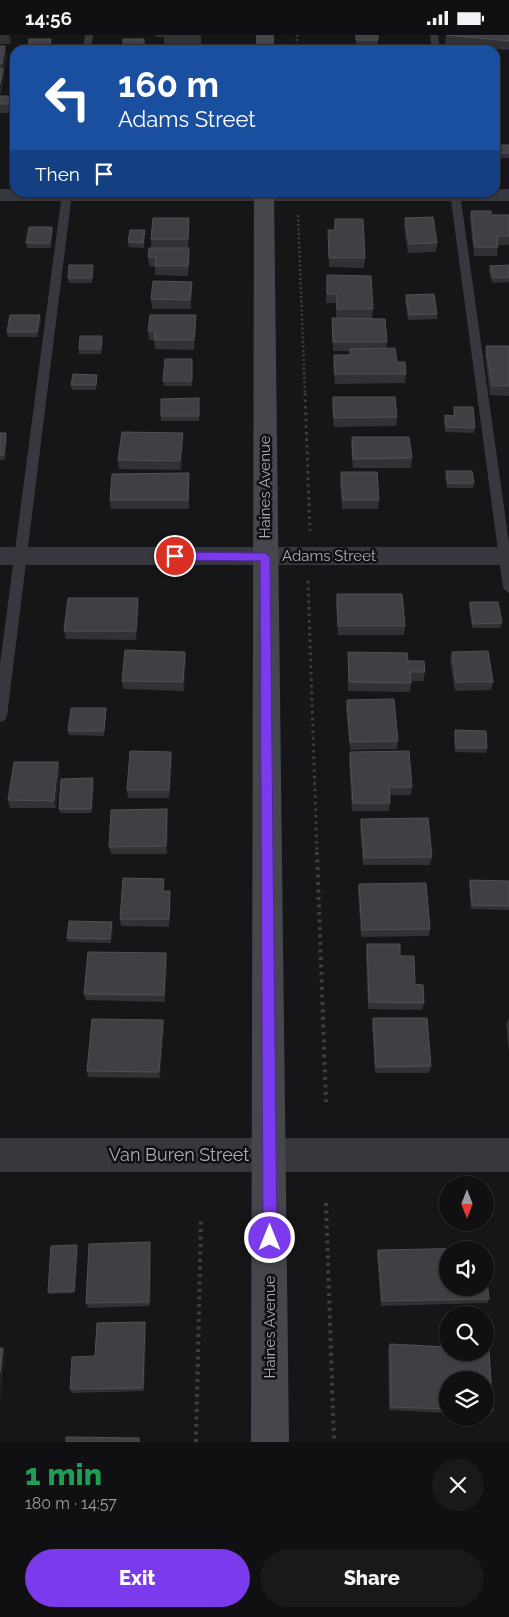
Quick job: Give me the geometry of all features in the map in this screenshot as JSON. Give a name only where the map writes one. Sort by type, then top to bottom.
[{"type":"main road","name":"Haines Avenue","points":[[264,197],[270,1442]]},
{"type":"street","name":"Adams Street","points":[[10,556],[507,556]]},
{"type":"street","name":"Van Buren Street","points":[[0,1155],[509,1155]]},
{"type":"lane","points":[[0,716],[10,556],[66,197]]},
{"type":"lane","points":[[455,197],[507,556],[509,588]]},
{"type":"path","points":[[298,211],[310,532]]},
{"type":"path","points":[[308,578],[326,1103]]},
{"type":"path","points":[[326,1203],[334,1442]]},
{"type":"path","points":[[196,1442],[201,1221]]},
{"type":"building","points":[[356,35],[378,35],[378,40],[356,40]]},
{"type":"building","points":[[446,35],[509,35],[509,41]]},
{"type":"building","points":[[29,39],[51,39],[50,45],[28,45]]},
{"type":"building","points":[[123,39],[144,39],[144,45],[123,45]]},
{"type":"building","points":[[0,46],[5,46],[2,64],[0,64]]},
{"type":"building","points":[[0,69],[3,69],[0,84]]},
{"type":"building","points":[[0,96],[10,96],[10,104],[0,104]]},
{"type":"building","points":[[500,145],[509,145],[509,153],[500,153]]},
{"type":"building","points":[[471,211],[491,211],[491,215],[509,215],[509,236],[497,236],[498,247],[475,247]]},
{"type":"building","points":[[433,217],[437,243],[409,244],[405,218]]},
{"type":"building","points":[[153,218],[189,218],[188,239],[151,239]]},
{"type":"building","points":[[335,219],[363,219],[365,258],[329,258],[328,230],[335,230]]},
{"type":"building","points":[[29,227],[52,227],[50,243],[26,243]]},
{"type":"building","points":[[130,230],[145,230],[143,243],[128,242]]},
{"type":"building","points":[[149,248],[189,248],[188,266],[155,266],[156,257],[148,257]]},
{"type":"building","points":[[69,265],[93,265],[92,278],[68,278]]},
{"type":"building","points":[[509,265],[509,277],[493,278],[490,266]]},
{"type":"building","points":[[327,275],[371,276],[373,309],[337,309],[337,294],[327,294]]},
{"type":"building","points":[[153,281],[192,282],[190,300],[151,299]]},
{"type":"building","points":[[434,294],[437,314],[409,315],[406,295]]},
{"type":"building","points":[[10,315],[40,315],[37,332],[7,332]]},
{"type":"building","points":[[150,315],[196,315],[194,340],[154,340],[155,331],[148,331]]},
{"type":"building","points":[[332,318],[385,319],[387,342],[333,342]]},
{"type":"building","points":[[80,336],[102,336],[101,349],[79,349]]},
{"type":"building","points":[[486,346],[509,346],[509,386],[492,386]]},
{"type":"building","points":[[395,348],[397,362],[405,362],[406,374],[335,374],[334,355],[350,355],[350,349]]},
{"type":"building","points":[[165,359],[192,359],[192,381],[163,381]]},
{"type":"building","points":[[73,374],[97,375],[96,385],[71,385]]},
{"type":"building","points":[[333,397],[395,397],[397,417],[334,418]]},
{"type":"building","points":[[199,398],[199,416],[161,416],[161,399]]},
{"type":"building","points":[[454,407],[473,407],[475,428],[446,427],[445,415],[455,416]]},
{"type":"building","points":[[122,432],[183,433],[180,461],[118,460]]},
{"type":"building","points":[[0,433],[6,433],[4,455],[0,455]]},
{"type":"building","points":[[352,437],[409,437],[412,458],[353,459]]},
{"type":"building","points":[[446,471],[472,471],[474,483],[448,483]]},
{"type":"building","points":[[341,472],[377,472],[379,500],[343,500]]},
{"type":"building","points":[[189,473],[188,500],[110,500],[112,474]]},
{"type":"building","points":[[337,594],[402,594],[405,626],[338,626]]},
{"type":"building","points":[[68,598],[138,598],[136,631],[64,631]]},
{"type":"building","points":[[470,602],[498,602],[502,623],[473,624]]},
{"type":"building","points":[[125,650],[185,652],[183,682],[122,681]]},
{"type":"building","points":[[488,651],[493,682],[456,682],[452,652]]},
{"type":"building","points":[[348,652],[407,653],[408,661],[424,661],[425,672],[410,672],[411,683],[349,682]]},
{"type":"building","points":[[394,699],[398,741],[350,742],[347,700]]},
{"type":"building","points":[[71,708],[106,708],[104,731],[68,731]]},
{"type":"building","points":[[455,730],[486,731],[487,748],[456,748]]},
{"type":"building","points":[[130,751],[171,752],[169,790],[127,790]]},
{"type":"building","points":[[409,751],[412,787],[389,787],[390,803],[353,803],[350,752]]},
{"type":"building","points":[[14,762],[58,762],[54,801],[8,800]]},
{"type":"building","points":[[93,778],[91,809],[59,809],[61,779]]},
{"type":"building","points":[[167,809],[166,846],[109,847],[111,810]]},
{"type":"building","points":[[428,818],[432,857],[364,858],[361,819]]},
{"type":"building","points":[[123,878],[164,879],[163,891],[170,891],[169,919],[120,919]]},
{"type":"building","points":[[470,880],[509,881],[509,906],[472,905]]},
{"type":"building","points":[[426,883],[430,929],[362,930],[359,884]]},
{"type":"building","points":[[69,921],[112,922],[110,939],[67,938]]},
{"type":"building","points":[[367,944],[400,944],[400,956],[414,956],[415,984],[423,985],[424,1003],[369,1002]]},
{"type":"building","points":[[88,952],[166,953],[164,995],[84,994]]},
{"type":"building","points":[[373,1018],[427,1018],[431,1066],[376,1067]]},
{"type":"building","points":[[92,1019],[163,1020],[159,1072],[87,1071]]},
{"type":"building","points":[[150,1242],[149,1302],[86,1303],[89,1244]]},
{"type":"building","points":[[77,1245],[74,1291],[48,1292],[51,1246]]},
{"type":"building","points":[[439,1249],[439,1296],[489,1296],[489,1299],[382,1301],[378,1250]]},
{"type":"building","points":[[145,1322],[143,1388],[70,1389],[72,1357],[95,1356],[97,1323]]},
{"type":"building","points":[[390,1344],[439,1347],[439,1361],[490,1361],[490,1371],[439,1371],[439,1409],[391,1407]]},
{"type":"building","points":[[0,1348],[3,1348],[0,1373]]},
{"type":"building","points":[[66,1437],[139,1438],[139,1442],[66,1442]]},
{"type":"route","points":[[175,556],[265,557],[270,1238]]}]
